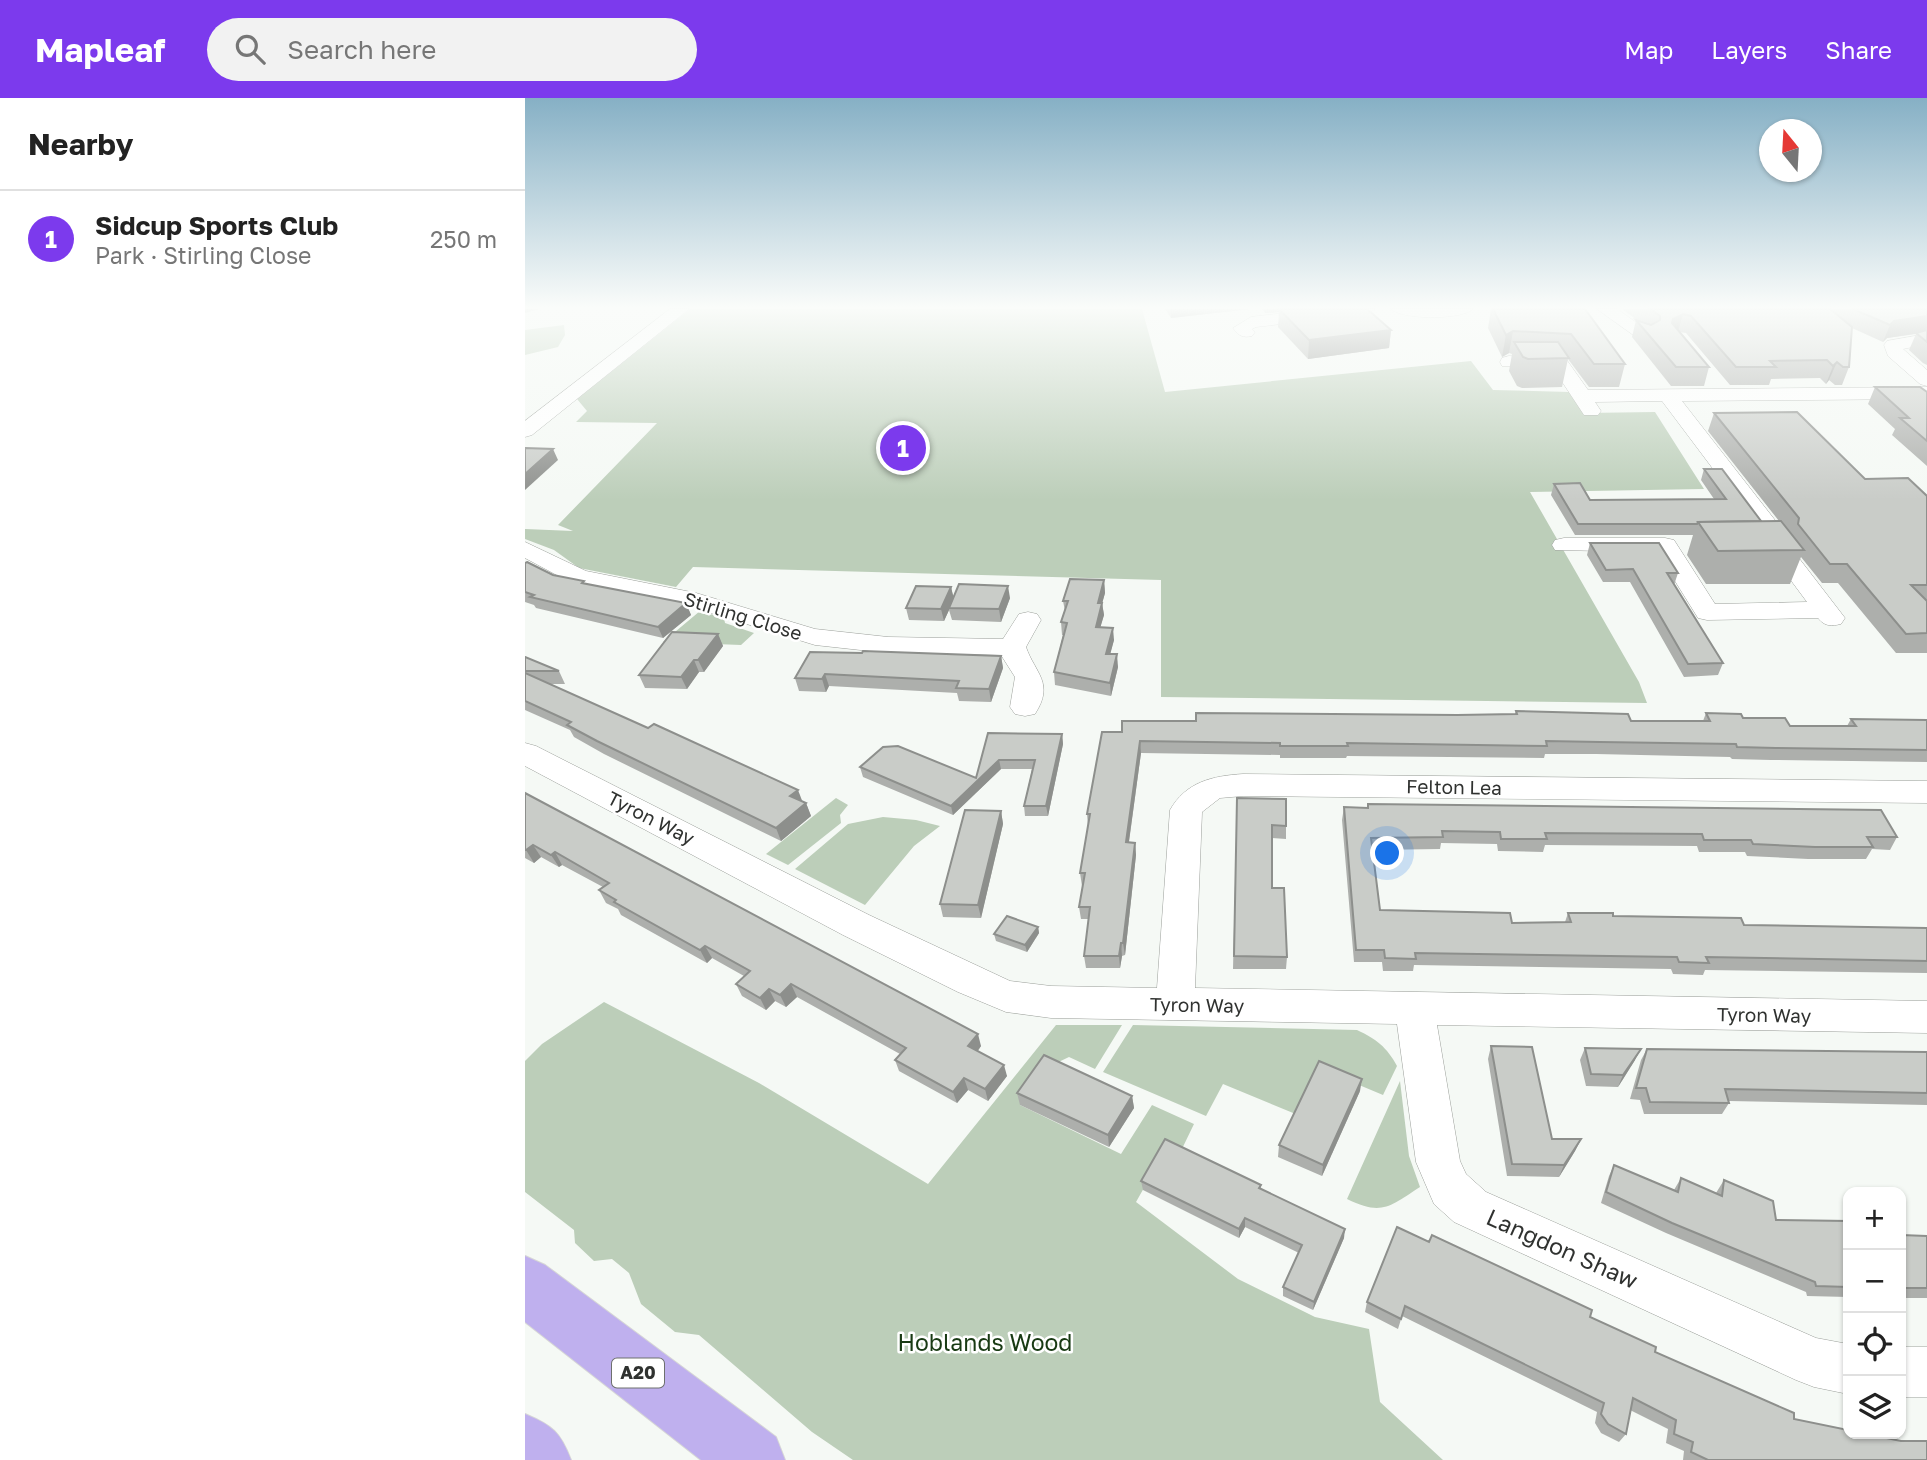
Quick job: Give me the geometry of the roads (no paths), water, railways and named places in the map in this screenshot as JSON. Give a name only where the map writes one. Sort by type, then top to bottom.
[{"type":"highway","name":"A20","points":[[525,1285],[753,1460]]},
{"type":"highway","points":[[525,1446],[539,1460]]},
{"type":"street","points":[[525,431],[600,373]]},
{"type":"street","points":[[1565,373],[1586,404],[1668,396],[1927,393]]},
{"type":"street","points":[[1710,376],[1725,395]]},
{"type":"street","points":[[1665,545],[1707,612],[1829,614],[1776,544],[1777,538],[1668,396]]},
{"type":"street","points":[[1564,545],[1693,544]]},
{"type":"street","points":[[1748,544],[1776,544]]},
{"type":"street","name":"Stirling Close","points":[[525,549],[560,570],[578,577],[715,605],[772,628],[818,638],[1012,647]]},
{"type":"street","points":[[1025,707],[1031,688],[1029,672],[1015,657],[1012,647],[1028,620]]},
{"type":"street","name":"Tyron Way","points":[[525,753],[856,925],[1006,996],[1051,1002],[1175,1005],[1927,1017]]},
{"type":"street","name":"Felton Lea","points":[[1175,1005],[1186,810],[1196,796],[1213,788],[1243,785],[1927,792]]},
{"type":"street","name":"Langdon Shaw","points":[[1415,1010],[1438,1162],[1450,1189],[1470,1207],[1814,1362],[1843,1368]]},
{"type":"street","points":[[1906,1372],[1927,1372]]},
{"type":"place","name":"Sidcup Sports Club","points":[[903,448]]},
{"type":"park label","name":"Hoblands Wood","points":[[985,1343]]}]
